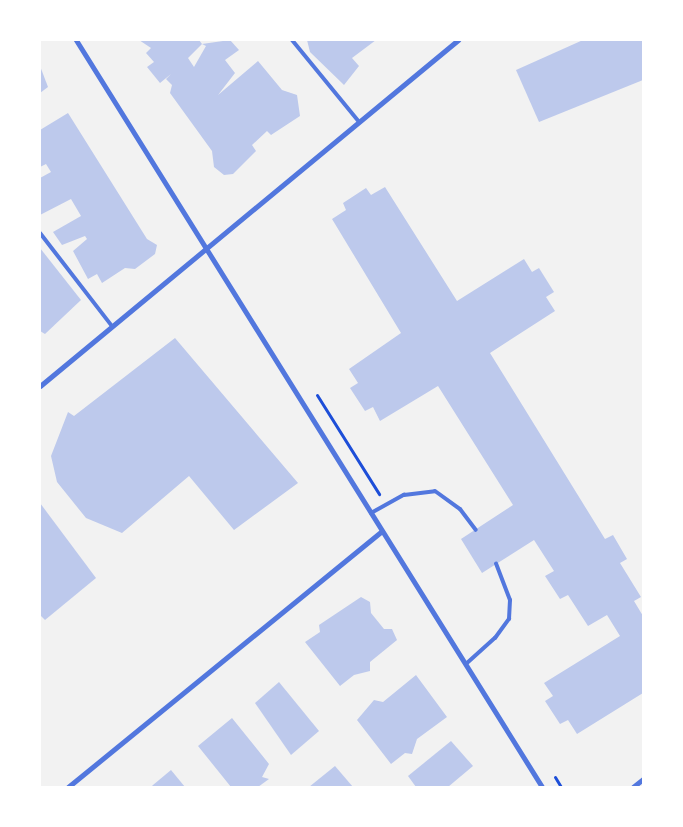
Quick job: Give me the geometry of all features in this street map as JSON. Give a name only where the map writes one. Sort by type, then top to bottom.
[{"type":"street","points":[[76,40],[382,531],[467,663],[542,787]]},
{"type":"street","points":[[40,386],[458,40]]},
{"type":"street","points":[[68,787],[382,531]]},
{"type":"street","points":[[633,787],[643,779]]},
{"type":"lane","points":[[292,40],[359,122]]},
{"type":"lane","points":[[40,234],[112,326]]},
{"type":"lane","points":[[371,513],[404,495],[434,492],[460,509],[476,530]]},
{"type":"lane","points":[[467,663],[496,638],[509,619],[510,600],[496,564]]},
{"type":"building","points":[[139,40],[199,40],[202,44],[230,40],[239,50],[225,60],[235,73],[218,95],[258,61],[282,90],[297,95],[300,116],[271,135],[267,131],[252,145],[256,151],[233,174],[224,175],[214,167],[212,151],[170,93],[172,85],[166,79],[171,74],[160,83],[147,67],[154,62],[146,53],[151,48]],"holes":[[[202,44],[206,46],[194,67],[188,58]]]},
{"type":"building","points":[[307,40],[376,40],[352,58],[359,66],[344,85],[310,52]]},
{"type":"building","points":[[583,40],[643,40],[643,80],[539,122],[516,70]]},
{"type":"building","points":[[40,66],[48,87],[40,93]]},
{"type":"building","points":[[68,113],[147,239],[157,245],[155,254],[135,269],[125,268],[102,283],[97,274],[88,279],[73,251],[87,239],[85,236],[62,245],[53,232],[81,216],[71,199],[40,215],[40,178],[51,172],[46,164],[40,167],[40,130]]},
{"type":"building","points":[[385,187],[457,301],[524,259],[532,272],[539,268],[554,292],[546,297],[555,311],[490,353],[605,539],[613,535],[627,559],[620,563],[641,597],[634,601],[643,616],[643,693],[577,734],[568,720],[560,724],[545,701],[553,696],[544,683],[620,636],[607,615],[588,626],[568,595],[560,599],[545,576],[554,571],[534,540],[482,573],[461,539],[513,505],[438,386],[380,421],[373,407],[365,411],[350,388],[358,383],[349,369],[401,333],[332,219],[346,210],[343,203],[366,188],[371,195]]},
{"type":"building","points":[[40,248],[81,300],[45,334],[40,331]]},
{"type":"building","points":[[175,338],[298,483],[234,530],[189,476],[122,533],[86,518],[57,482],[51,456],[68,412],[74,416]]},
{"type":"building","points":[[40,503],[96,578],[45,620],[40,615]]},
{"type":"building","points":[[361,597],[370,602],[371,613],[384,629],[392,629],[397,640],[370,662],[370,671],[354,675],[340,686],[305,642],[320,632],[319,625]]},
{"type":"building","points":[[416,675],[447,717],[417,739],[412,754],[405,753],[391,764],[357,720],[374,700],[383,702]]},
{"type":"building","points":[[279,682],[319,731],[291,755],[255,703]]},
{"type":"building","points":[[232,718],[269,764],[262,777],[269,779],[258,787],[231,787],[198,746]]},
{"type":"building","points":[[451,741],[473,766],[448,787],[416,787],[408,776]]},
{"type":"building","points":[[335,766],[353,787],[309,787]]},
{"type":"building","points":[[171,770],[185,787],[151,787],[153,785]]}]
